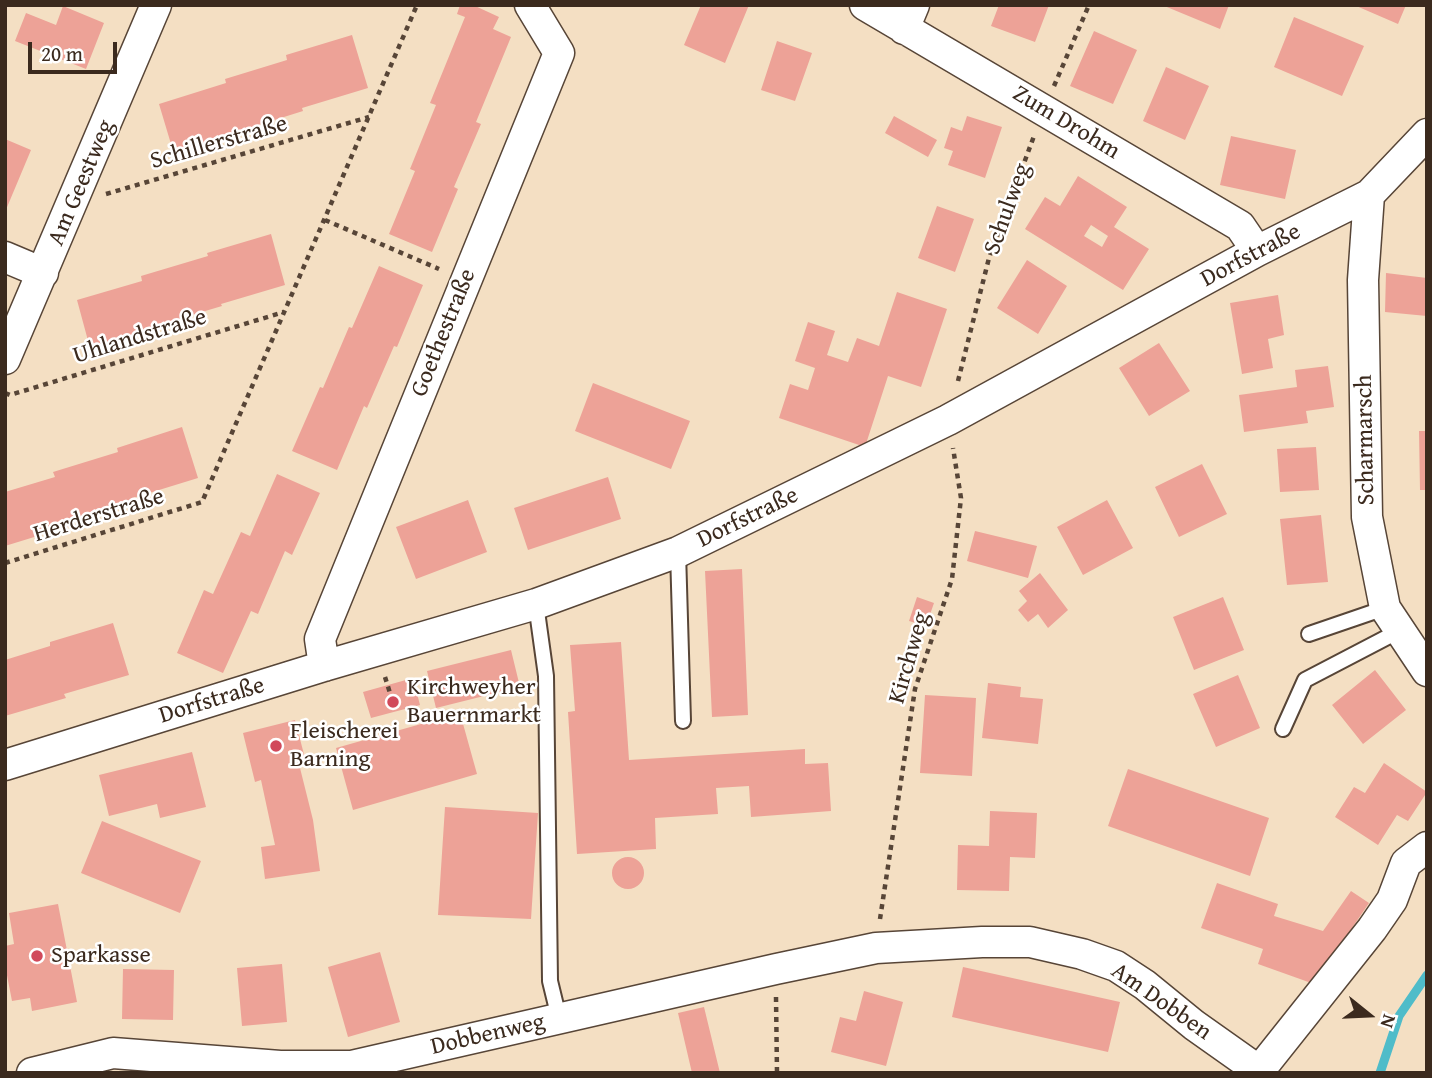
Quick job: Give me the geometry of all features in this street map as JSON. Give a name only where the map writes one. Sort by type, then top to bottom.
[{"type":"street","name":"Am Geestweg","points":[[5,359],[156,5]]},
{"type":"street","name":"Goethestraße","points":[[324,666],[320,639],[559,52],[530,5]]},
{"type":"street","name":"Zum Drohm","points":[[865,5],[909,17],[1044,110],[1240,226],[1257,251]]},
{"type":"street","name":"Dorfstraße","points":[[5,765],[324,666],[536,604],[678,552],[948,420],[1257,251],[1369,195],[1427,134]]},
{"type":"street","name":"Scharmarsch","points":[[1369,195],[1363,280],[1367,517],[1392,620],[1427,671]]},
{"type":"street","points":[[5,257],[43,273]]},
{"type":"street","name":"Am Dobben","points":[[775,968],[876,948],[1030,942],[1082,954],[1116,966],[1259,1071],[1372,929],[1392,900],[1406,863],[1427,847]]},
{"type":"street","name":"Dobbenweg","points":[[32,1073],[113,1053],[280,1066],[351,1066],[775,968]]},
{"type":"lane","points":[[678,552],[683,721]]},
{"type":"lane","points":[[536,604],[546,676],[550,981],[559,1018]]},
{"type":"lane","points":[[1309,634],[1392,620]]},
{"type":"lane","points":[[1283,729],[1305,680],[1392,620]]},
{"type":"path","points":[[285,312],[417,5]]},
{"type":"path","name":"Schulweg","points":[[948,420],[989,258],[1044,110],[1089,5]]},
{"type":"path","name":"Schillerstraße","points":[[78,193],[92,199],[370,116]]},
{"type":"path","points":[[325,220],[466,280]]},
{"type":"path","name":"Uhlandstraße","points":[[5,393],[10,395],[285,312]]},
{"type":"path","name":"Herderstraße","points":[[5,563],[202,502],[285,312]]},
{"type":"path","name":"Kirchweg","points":[[876,948],[915,689],[952,579],[961,498],[948,420]]},
{"type":"path","points":[[775,968],[777,1073]]},
{"type":"building","points":[[460,5],[473,5],[499,17],[493,29],[511,37],[476,122],[481,124],[454,187],[458,189],[432,252],[389,234],[415,171],[410,169],[436,105],[430,103],[465,17],[457,14]]},
{"type":"building","points":[[701,5],[749,5],[725,63],[684,45]]},
{"type":"building","points":[[999,5],[1049,5],[1035,42],[991,26]]},
{"type":"building","points":[[1162,5],[1229,5],[1220,29]]},
{"type":"building","points":[[1354,5],[1406,5],[1398,24]]},
{"type":"building","points":[[63,6],[104,23],[86,69],[15,41],[26,13],[56,25]]},
{"type":"building","points":[[1294,17],[1364,46],[1342,96],[1274,67]]},
{"type":"building","points":[[1094,31],[1137,50],[1113,104],[1070,86]]},
{"type":"building","points":[[352,35],[368,88],[302,108],[303,111],[241,130],[242,133],[174,154],[159,104],[226,83],[225,79],[287,60],[286,55]]},
{"type":"building","points":[[777,41],[812,53],[795,101],[761,90]]},
{"type":"building","points":[[1166,67],[1209,86],[1185,140],[1143,121]]},
{"type":"building","points":[[894,116],[937,140],[928,157],[885,133]]},
{"type":"building","points":[[967,116],[1002,127],[985,178],[948,165],[953,151],[944,148],[951,127],[962,131]]},
{"type":"building","points":[[1231,136],[1296,150],[1285,199],[1220,185]]},
{"type":"building","points":[[5,139],[31,150],[5,212]]},
{"type":"building","points":[[1078,176],[1127,207],[1114,227],[1149,249],[1123,290],[1025,229],[1045,197],[1060,206]],"holes":[[[1091,225],[1108,236],[1102,247],[1084,236]]]},
{"type":"building","points":[[937,206],[974,219],[955,272],[918,258]]},
{"type":"building","points":[[271,234],[285,285],[155,326],[156,329],[90,348],[77,300],[142,281],[141,276]]},
{"type":"building","points":[[1027,260],[1067,286],[1038,334],[997,308]]},
{"type":"building","points":[[379,266],[423,285],[397,347],[394,346],[367,408],[364,406],[337,470],[292,451]]},
{"type":"building","points":[[1386,273],[1427,278],[1427,316],[1385,312]]},
{"type":"building","points":[[897,292],[947,309],[921,387],[888,376],[865,447],[779,418],[790,384],[808,390],[815,368],[795,361],[808,322],[835,331],[827,355],[848,362],[857,338],[879,346]]},
{"type":"building","points":[[1278,295],[1284,335],[1268,339],[1273,368],[1242,374],[1230,303]]},
{"type":"building","points":[[1159,343],[1190,391],[1149,416],[1119,368]]},
{"type":"building","points":[[1328,366],[1334,407],[1306,411],[1308,423],[1244,432],[1239,395],[1297,387],[1295,370]]},
{"type":"building","points":[[593,383],[690,421],[671,469],[575,431]]},
{"type":"building","points":[[182,427],[198,478],[69,522],[70,526],[5,546],[5,492],[55,477],[53,472],[118,452],[117,448]]},
{"type":"building","points":[[1419,431],[1427,431],[1427,490],[1420,490]]},
{"type":"building","points":[[1316,447],[1319,490],[1280,492],[1277,449]]},
{"type":"building","points":[[1202,464],[1227,514],[1179,537],[1155,487]]},
{"type":"building","points":[[277,474],[320,493],[292,555],[285,551],[258,614],[251,611],[223,673],[177,653],[204,590],[213,594],[241,532],[250,536]]},
{"type":"building","points":[[608,477],[621,519],[528,550],[514,508]]},
{"type":"building","points":[[468,500],[487,552],[416,579],[396,527]]},
{"type":"building","points":[[1107,500],[1133,548],[1083,575],[1057,527]]},
{"type":"building","points":[[1321,515],[1328,582],[1287,585],[1280,519]]},
{"type":"building","points":[[975,531],[1037,546],[1028,578],[967,561]]},
{"type":"building","points":[[742,569],[748,715],[712,717],[705,571]]},
{"type":"building","points":[[1040,573],[1068,610],[1048,628],[1038,614],[1028,622],[1018,610],[1027,601],[1019,591]]},
{"type":"building","points":[[917,597],[934,603],[926,626],[909,621]]},
{"type":"building","points":[[1223,597],[1244,650],[1194,670],[1173,617]]},
{"type":"building","points":[[113,623],[129,675],[64,694],[66,698],[5,716],[5,660],[50,646],[50,642]]},
{"type":"building","points":[[621,642],[629,760],[805,749],[805,764],[828,763],[831,811],[751,817],[749,786],[716,788],[718,814],[655,818],[656,849],[577,854],[568,712],[575,711],[570,645]]},
{"type":"building","points":[[511,650],[520,687],[436,708],[427,671]]},
{"type":"building","points":[[1375,670],[1406,710],[1363,744],[1332,705]]},
{"type":"building","points":[[1238,675],[1260,728],[1216,747],[1193,694]]},
{"type":"building","name":"Kirchweyher Bauernmarkt","points":[[413,678],[420,705],[371,718],[363,692]]},
{"type":"building","points":[[988,683],[1021,687],[1020,697],[1043,699],[1038,744],[982,738]]},
{"type":"building","points":[[925,695],[976,698],[972,776],[920,773]]},
{"type":"building","points":[[460,713],[477,774],[353,810],[336,748]]},
{"type":"building","points":[[295,720],[306,762],[299,764],[313,820],[320,871],[265,879],[261,847],[275,845],[261,780],[255,782],[243,733]]},
{"type":"building","points":[[192,752],[206,807],[160,818],[157,804],[109,816],[99,775]]},
{"type":"building","points":[[1384,763],[1427,792],[1408,821],[1397,815],[1378,845],[1335,817],[1354,787],[1365,793]]},
{"type":"building","points":[[1128,769],[1269,818],[1250,876],[1108,826]]},
{"type":"building","points":[[445,807],[538,813],[531,919],[438,915]]},
{"type":"building","points":[[990,811],[1037,813],[1035,858],[1010,857],[1009,891],[957,890],[958,845],[989,846]]},
{"type":"building","points":[[102,821],[201,861],[180,913],[81,873]]},
{"type":"building","points":[[628,857],[639,862],[644,873],[639,884],[628,889],[617,884],[612,873],[617,862]]},
{"type":"building","points":[[1217,883],[1278,904],[1274,916],[1323,931],[1351,891],[1369,903],[1314,984],[1258,964],[1263,949],[1201,928]]},
{"type":"building","name":"Sparkasse","points":[[58,904],[77,1002],[32,1011],[30,998],[12,1001],[5,965],[5,946],[14,944],[9,913]]},
{"type":"building","points":[[380,952],[400,1022],[348,1037],[328,967]]},
{"type":"building","points":[[282,964],[287,1022],[242,1026],[237,968]]},
{"type":"building","points":[[963,967],[1120,1002],[1108,1052],[952,1017]]},
{"type":"building","points":[[123,969],[174,970],[173,1020],[122,1019]]},
{"type":"building","points":[[864,991],[903,1002],[886,1066],[831,1052],[840,1017],[856,1021]]},
{"type":"building","points":[[704,1007],[720,1073],[692,1073],[678,1013]]},
{"type":"waterway","points":[[1380,1073],[1399,1016],[1427,975]]},
{"type":"place","name":"Kirchweyher Bauernmarkt","points":[[393,702]]},
{"type":"place","name":"Fleischerei Barning","points":[[276,746]]},
{"type":"place","name":"Sparkasse","points":[[37,956]]}]
